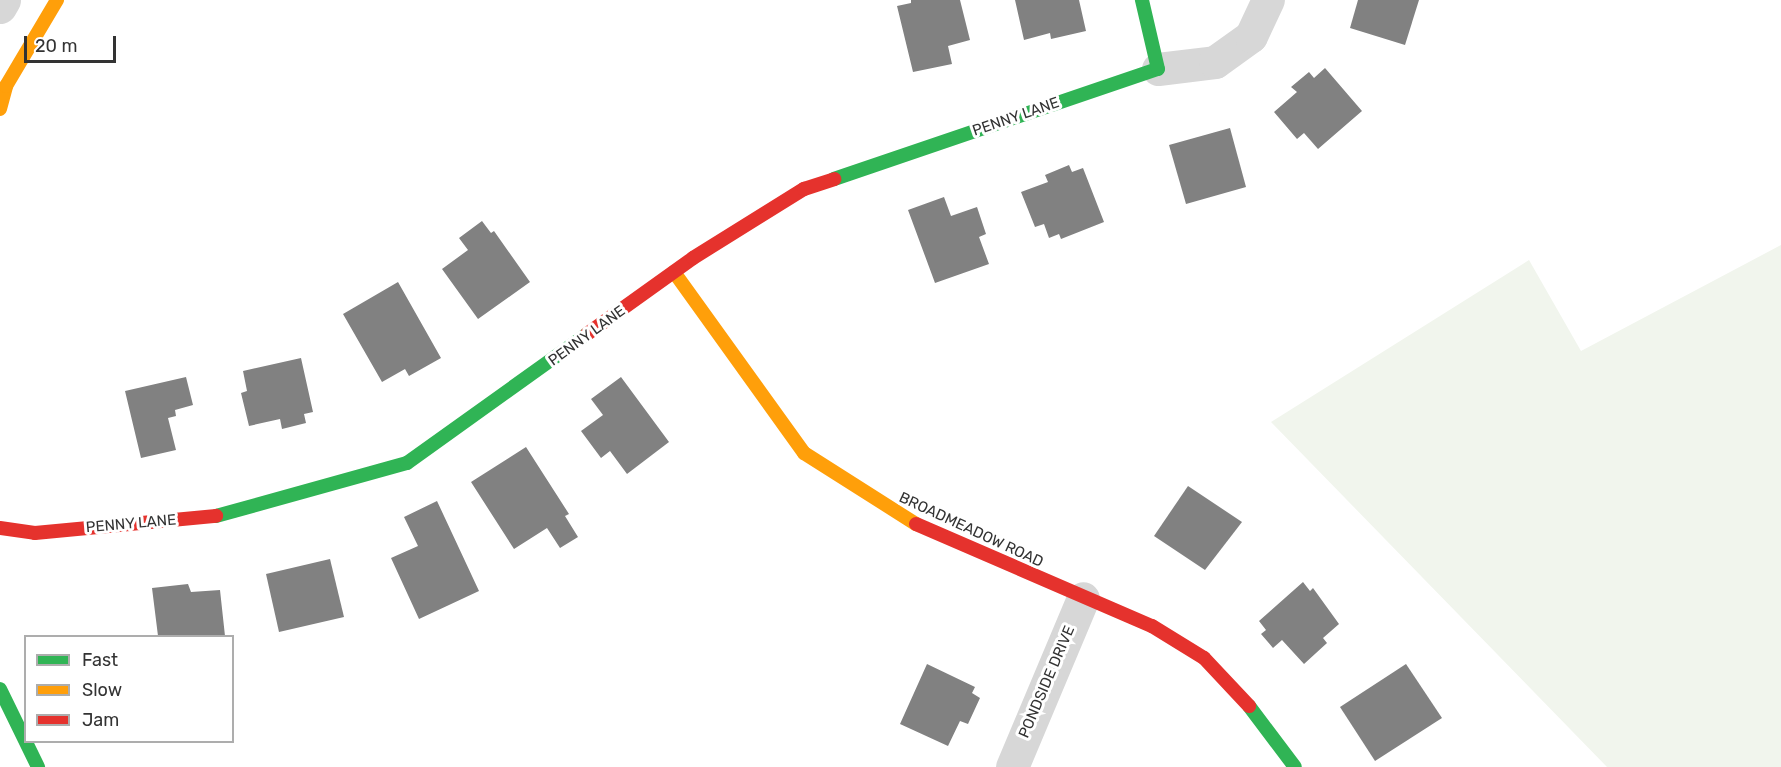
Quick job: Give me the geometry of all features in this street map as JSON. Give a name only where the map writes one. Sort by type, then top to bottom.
[{"type":"street","points":[[0,7],[4,0]]},
{"type":"street","points":[[0,109],[6,86],[57,0]]},
{"type":"street","points":[[1142,0],[1143,17],[1158,69]]},
{"type":"street","name":"PENNY LANE","points":[[0,528],[35,533],[230,515],[406,463],[674,272],[804,189],[1158,69],[1215,62],[1251,36],[1268,0]]},
{"type":"street","name":"BROADMEADOW ROAD","points":[[674,272],[804,453],[902,518],[1152,626],[1204,658],[1242,697],[1295,767]]},
{"type":"street","name":"PONDSIDE DRIVE","points":[[1012,767],[1083,598]]},
{"type":"street","points":[[0,689],[24,738]]},
{"type":"street","points":[[26,743],[38,767]]},
{"type":"shaded area","points":[[1781,245],[1781,767],[1607,767],[1271,422],[1529,260],[1581,351]]},
{"type":"building","points":[[911,0],[960,0],[970,40],[948,46],[952,64],[913,72],[897,6],[911,3]]},
{"type":"building","points":[[1015,0],[1079,0],[1086,31],[1051,39],[1050,33],[1024,40]]},
{"type":"building","points":[[1358,0],[1419,0],[1405,45],[1350,28]]},
{"type":"building","points":[[1325,68],[1362,111],[1318,149],[1304,133],[1297,139],[1274,112],[1297,92],[1291,87],[1309,72],[1314,78]]},
{"type":"building","points":[[1230,128],[1246,187],[1186,204],[1169,145]]},
{"type":"building","points":[[1069,165],[1072,172],[1083,168],[1104,222],[1061,239],[1059,234],[1049,238],[1044,224],[1035,227],[1021,192],[1048,182],[1045,175]]},
{"type":"building","points":[[944,197],[951,216],[977,207],[986,234],[979,237],[989,264],[935,283],[908,210]]},
{"type":"building","points":[[482,221],[491,233],[494,231],[530,282],[478,319],[442,269],[468,250],[459,238]]},
{"type":"building","points":[[398,282],[441,358],[409,376],[405,369],[382,382],[343,314]]},
{"type":"building","points":[[301,358],[313,412],[304,414],[306,423],[282,429],[280,419],[249,426],[241,393],[247,391],[243,371]]},
{"type":"building","points":[[186,377],[193,405],[175,410],[176,416],[168,418],[176,450],[141,458],[125,391]]},
{"type":"building","points":[[621,377],[669,442],[627,474],[610,451],[601,458],[581,431],[603,415],[591,399]]},
{"type":"building","points":[[526,447],[569,514],[565,516],[578,537],[560,548],[547,528],[514,549],[471,482]]},
{"type":"building","points":[[1188,486],[1242,522],[1205,570],[1154,536]]},
{"type":"building","points":[[437,501],[479,591],[419,619],[391,558],[418,546],[404,517]]},
{"type":"building","points":[[330,559],[344,617],[279,632],[266,574]]},
{"type":"building","points":[[1303,582],[1310,591],[1313,588],[1339,624],[1323,638],[1327,643],[1304,664],[1282,640],[1273,648],[1261,634],[1266,630],[1259,621]]},
{"type":"building","points":[[188,584],[191,592],[220,590],[225,635],[158,635],[152,588]]},
{"type":"building","points":[[927,664],[975,687],[972,693],[980,698],[968,724],[960,721],[948,746],[900,724]]},
{"type":"building","points":[[1406,664],[1442,718],[1375,761],[1340,707]]},
{"type":"traffic: fast","points":[[834,179],[1158,69],[1142,0]]},
{"type":"traffic: fast","points":[[216,516],[407,463],[587,334]]},
{"type":"traffic: fast","points":[[0,689],[24,738]]},
{"type":"traffic: fast","points":[[1249,706],[1295,767]]},
{"type":"traffic: fast","points":[[26,743],[38,767]]},
{"type":"traffic: slow","points":[[0,109],[6,86],[57,0]]},
{"type":"traffic: slow","points":[[674,272],[804,453],[916,524]]},
{"type":"traffic: jam","points":[[587,334],[693,258],[804,189],[834,179]]},
{"type":"traffic: jam","points":[[0,528],[35,533],[216,516]]},
{"type":"traffic: jam","points":[[916,524],[1152,626],[1204,658],[1249,706]]}]
